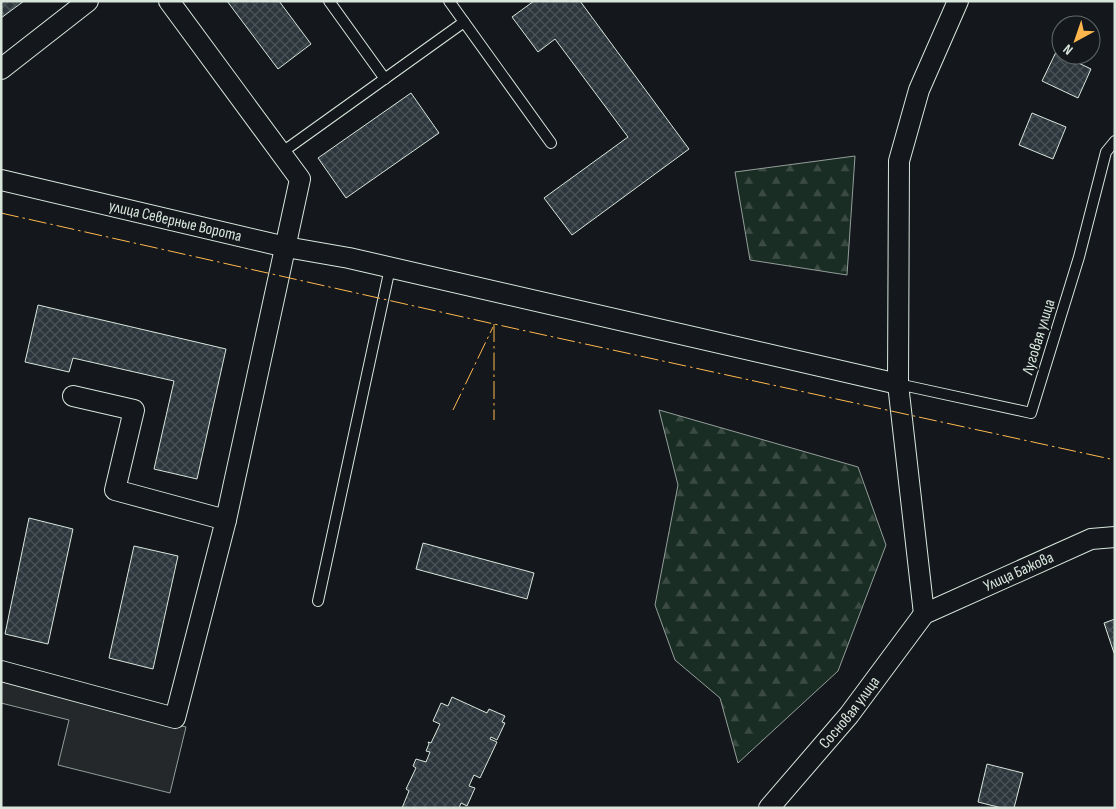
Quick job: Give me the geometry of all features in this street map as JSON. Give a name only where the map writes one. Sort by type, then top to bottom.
[{"type":"street","points":[[1,69],[88,1]]},
{"type":"street","points":[[1,671],[175,718],[226,520],[300,179],[169,1]]},
{"type":"street","points":[[924,614],[898,384],[899,161],[919,90],[958,1]]},
{"type":"street","name":"улица Северные Ворота","points":[[1,180],[286,247],[349,258],[898,384]]},
{"type":"street","points":[[73,396],[134,410],[115,490],[226,520]]},
{"type":"street","name":"Улица Бажова","points":[[924,614],[1091,539],[1115,537]]},
{"type":"street","name":"Сосновая улица","points":[[769,808],[849,714],[924,614]]},
{"type":"lane","points":[[328,1],[385,79]]},
{"type":"lane","points":[[449,1],[551,143]]},
{"type":"lane","points":[[282,153],[464,22]]},
{"type":"lane","name":"Луговая улица","points":[[898,384],[1032,413],[1079,257],[1106,152],[1115,141]]},
{"type":"lane","points":[[318,600],[390,268]]},
{"type":"green space","points":[[855,156],[847,275],[750,260],[735,172]]},
{"type":"green space","points":[[659,410],[858,467],[886,545],[838,671],[738,763],[720,698],[675,660],[655,605],[678,485]]},
{"type":"shaded area","points":[[1,681],[186,727],[170,793],[58,765],[69,720],[1,703]]},
{"type":"building","points":[[1,1],[24,1],[1,18]]},
{"type":"building","points":[[227,1],[279,1],[311,44],[278,69]]},
{"type":"building","points":[[534,1],[580,1],[689,149],[572,235],[544,198],[628,137],[555,39],[538,52],[512,17]]},
{"type":"building","points":[[1051,62],[1051,65],[1083,65],[1091,69],[1078,98],[1042,81]]},
{"type":"building","points":[[411,93],[439,133],[346,198],[318,158]]},
{"type":"building","points":[[1032,113],[1066,127],[1053,159],[1019,145]]},
{"type":"building","points":[[38,305],[226,349],[197,479],[154,469],[174,381],[73,358],[69,372],[25,362]]},
{"type":"building","points":[[29,518],[73,529],[48,644],[5,634]]},
{"type":"building","points":[[423,543],[534,573],[527,599],[416,569]]},
{"type":"building","points":[[134,546],[178,556],[153,669],[109,658]]},
{"type":"building","points":[[1115,619],[1115,653],[1114,653],[1104,623]]},
{"type":"building","points":[[452,697],[487,713],[489,709],[505,716],[502,722],[505,723],[497,740],[491,737],[490,739],[497,742],[480,778],[474,775],[469,786],[475,788],[467,806],[461,803],[459,808],[402,808],[409,791],[406,789],[416,768],[413,766],[416,759],[426,762],[430,752],[426,751],[428,742],[431,743],[440,724],[433,721],[441,703],[448,706]]},
{"type":"building","points":[[987,764],[1023,773],[1014,808],[1002,808],[978,802]]},
{"type":"power","points":[[1,213],[494,324],[1115,460]]},
{"type":"power","points":[[494,324],[494,420]]},
{"type":"power","points":[[453,410],[493,327]]}]
